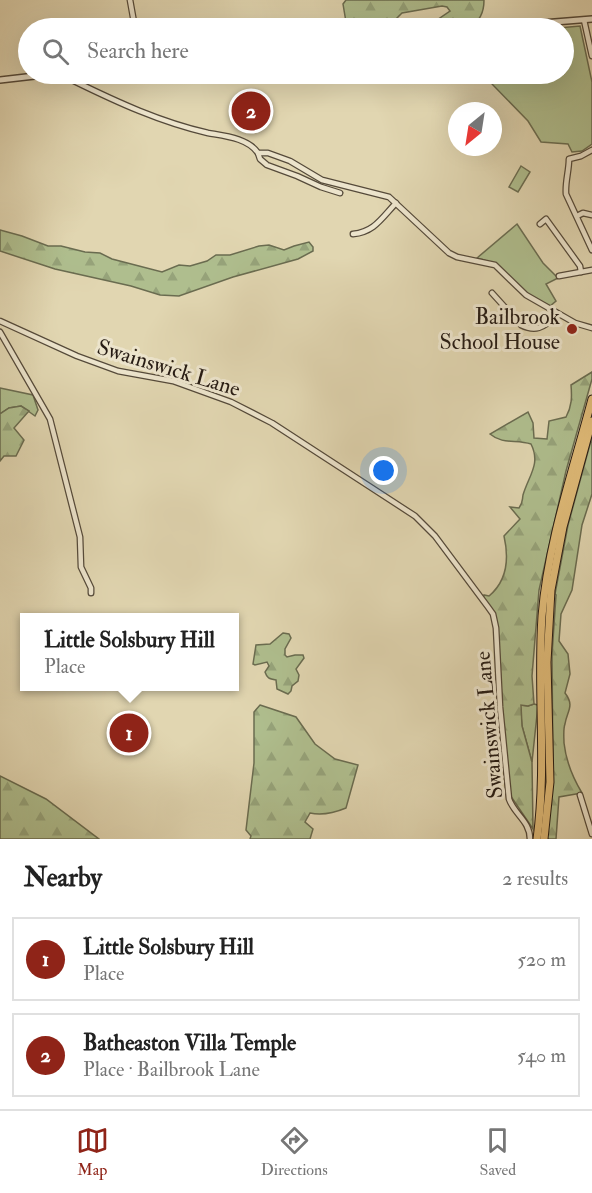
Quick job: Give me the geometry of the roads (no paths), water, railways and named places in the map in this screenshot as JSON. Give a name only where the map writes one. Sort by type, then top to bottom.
[{"type":"highway","points":[[537,839],[543,761],[541,637],[545,588],[561,511],[592,399]]},
{"type":"highway","points":[[544,839],[550,782],[547,662],[551,590],[563,526],[592,421]]},
{"type":"street","points":[[130,0],[133,18]]},
{"type":"street","points":[[574,21],[592,19]]},
{"type":"street","points":[[584,20],[592,56]]},
{"type":"street","points":[[0,80],[18,78]]},
{"type":"street","points":[[80,84],[132,109],[184,127],[248,143],[267,165],[321,188],[340,193]]},
{"type":"street","points":[[592,150],[569,159],[565,185],[566,194],[592,250]]},
{"type":"street","points":[[258,153],[268,153],[290,161],[322,180],[384,195],[396,203],[449,253],[457,257],[495,265],[526,295],[582,326],[592,328]]},
{"type":"street","points":[[353,234],[364,233],[372,229],[396,203]]},
{"type":"street","points":[[577,216],[583,213],[592,215]]},
{"type":"street","points":[[540,224],[546,219],[580,266],[581,272]]},
{"type":"street","points":[[559,276],[592,270]]},
{"type":"street","points":[[492,293],[521,326],[527,328],[545,326],[554,317],[555,311]]},
{"type":"street","name":"Swainswick Lane","points":[[0,321],[77,356],[118,371],[173,381],[237,404],[296,438],[384,494],[428,528],[488,607],[495,621],[508,799],[530,830],[531,839]]},
{"type":"street","points":[[0,332],[50,419],[80,537],[81,567],[92,588],[91,593]]},
{"type":"street","points":[[580,795],[592,834]]},
{"type":"place","name":"Batheaston Villa Temple","points":[[251,111]]},
{"type":"place","name":"Bailbrook School House","points":[[572,329]]},
{"type":"place","name":"Little Solsbury Hill","points":[[129,733]]}]
